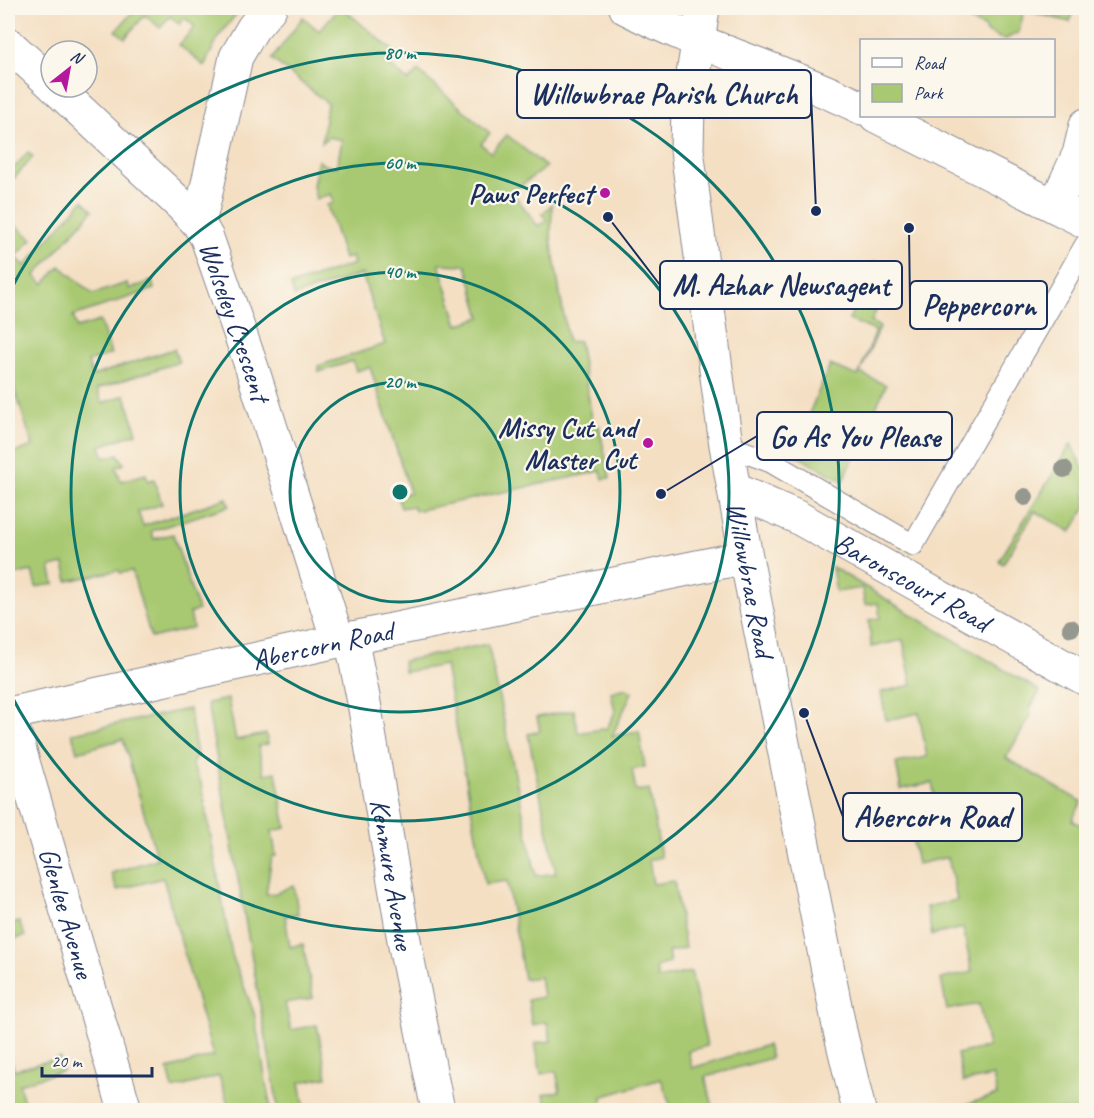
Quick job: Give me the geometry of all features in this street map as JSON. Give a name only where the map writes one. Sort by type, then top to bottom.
[{"type":"street","name":"Wolseley Crescent","points":[[270,8],[253,28],[237,57],[199,224],[213,252],[344,639]]},
{"type":"street","points":[[626,8],[698,43],[775,69],[860,108]]},
{"type":"street","name":"Willowbrae Road","points":[[703,8],[688,106],[687,150],[726,445],[840,1031],[860,1110]]},
{"type":"street","points":[[8,44],[39,72]]},
{"type":"street","points":[[68,99],[199,224]]},
{"type":"street","points":[[878,117],[1086,222]]},
{"type":"street","points":[[1055,206],[1079,154],[1086,125]]},
{"type":"street","name":"Baronscourt Road","points":[[735,490],[797,517],[1086,679]]},
{"type":"street","name":"Abercorn Road","points":[[8,714],[344,639],[746,556]]},
{"type":"street","name":"Kenmure Avenue","points":[[344,639],[363,697],[405,946],[438,1110]]},
{"type":"street","name":"Glenlee Avenue","points":[[8,714],[125,1110]]},
{"type":"lane","points":[[726,445],[779,466],[912,545],[1086,244]]},
{"type":"green space","points":[[136,8],[241,8],[219,36],[204,66],[179,45],[195,27],[185,18],[179,24],[170,16],[160,28],[145,15],[125,38],[116,31]]},
{"type":"green space","points":[[339,8],[342,8],[396,53],[387,63],[408,81],[418,71],[490,133],[481,144],[491,153],[507,135],[546,167],[512,192],[538,226],[547,221],[542,214],[552,204],[551,239],[568,342],[579,341],[593,424],[599,426],[610,478],[603,479],[601,471],[415,511],[413,506],[401,508],[397,496],[410,492],[370,367],[356,371],[353,361],[319,372],[318,366],[385,344],[362,274],[294,296],[291,285],[354,264],[352,257],[344,259],[327,205],[334,202],[331,194],[316,199],[313,186],[318,160],[324,165],[337,167],[342,140],[328,137],[322,143],[327,103],[272,59],[303,17],[319,31]],"holes":[[[439,264],[466,265],[481,317],[458,325]]]},
{"type":"green space","points":[[942,8],[1073,8],[1070,22],[1024,10],[1019,32],[1006,39],[985,31],[986,28]]},
{"type":"green space","points":[[28,152],[33,157],[8,185],[8,175]]},
{"type":"green space","points":[[83,200],[93,210],[35,276],[44,284],[60,266],[93,294],[127,283],[129,289],[152,281],[154,289],[73,316],[77,328],[100,321],[111,354],[88,362],[92,376],[174,349],[179,362],[97,389],[102,403],[125,395],[137,433],[100,446],[104,458],[118,454],[124,464],[116,467],[121,481],[146,474],[148,481],[154,479],[162,504],[138,512],[143,526],[227,498],[229,506],[151,531],[154,539],[173,534],[198,610],[190,613],[193,628],[151,638],[132,571],[120,573],[119,570],[68,581],[64,564],[50,567],[54,584],[36,587],[32,571],[8,576],[8,455],[33,446],[8,369],[8,219],[32,239],[16,257],[25,266]]},
{"type":"green space","points":[[874,262],[881,266],[869,292],[871,301],[878,306],[871,322],[880,327],[860,373],[886,385],[843,481],[792,453],[830,365],[858,376],[876,331],[849,320]]},
{"type":"green space","points":[[1071,444],[1086,474],[1086,507],[1071,532],[1035,511],[1003,564],[999,561]]},
{"type":"green space","points":[[832,567],[1040,691],[1029,710],[1032,713],[1006,758],[1082,802],[1072,820],[1086,828],[1086,1110],[996,1110],[995,1107],[969,1110],[967,1104],[997,1095],[993,1076],[963,1082],[957,1054],[988,1047],[979,1004],[947,1010],[941,979],[972,972],[963,928],[932,935],[926,907],[957,900],[948,857],[917,864],[911,833],[941,826],[932,783],[901,789],[896,763],[927,757],[919,713],[886,720],[881,692],[912,685],[903,640],[871,647],[869,620],[880,618],[878,603],[865,605],[862,588],[836,592]]},
{"type":"green space","points":[[8,576],[11,592],[8,593]]},
{"type":"green space","points":[[488,644],[536,876],[556,873],[528,734],[540,731],[537,717],[574,710],[578,733],[607,728],[615,712],[611,692],[625,688],[632,692],[612,736],[639,731],[645,767],[632,770],[636,791],[649,789],[661,857],[649,860],[653,884],[674,881],[685,948],[668,952],[670,963],[656,967],[658,979],[691,972],[707,1046],[688,1051],[692,1068],[767,1045],[771,1058],[705,1077],[714,1110],[672,1110],[661,1079],[601,1097],[605,1110],[531,1110],[547,1108],[544,1094],[560,1091],[556,1071],[541,1074],[535,1043],[551,1041],[547,1022],[532,1025],[528,1000],[543,997],[540,977],[524,979],[507,881],[485,884],[445,665],[404,672],[403,661]]},
{"type":"green space","points":[[228,699],[236,740],[266,734],[268,744],[258,746],[264,774],[276,772],[286,828],[272,831],[276,856],[272,856],[266,894],[277,893],[294,885],[298,914],[285,916],[290,947],[303,944],[313,998],[285,1003],[291,1030],[317,1025],[327,1077],[300,1082],[305,1110],[278,1110],[207,703]]},
{"type":"green space","points":[[189,709],[197,755],[192,764],[201,783],[232,955],[254,1013],[271,1110],[230,1110],[219,1076],[173,1089],[168,1069],[213,1056],[163,878],[117,890],[111,873],[157,859],[123,739],[77,752],[72,733]]},
{"type":"green space","points":[[19,922],[25,936],[8,941],[8,925]]},
{"type":"green space","points":[[8,1048],[14,1070],[60,1058],[62,1071],[19,1084],[26,1110],[8,1110]]},
{"type":"place","name":"Paws Perfect","points":[[605,193]]},
{"type":"place","name":"Willowbrae Parish Church","points":[[816,211]]},
{"type":"place","name":"M. Azhar Newsagent","points":[[608,217]]},
{"type":"place","name":"Peppercorn","points":[[909,228]]},
{"type":"place","name":"Missy Cut and Master Cut","points":[[648,443]]},
{"type":"place","name":"Go As You Please","points":[[661,494]]},
{"type":"place","name":"Abercorn Road","points":[[804,713]]}]
